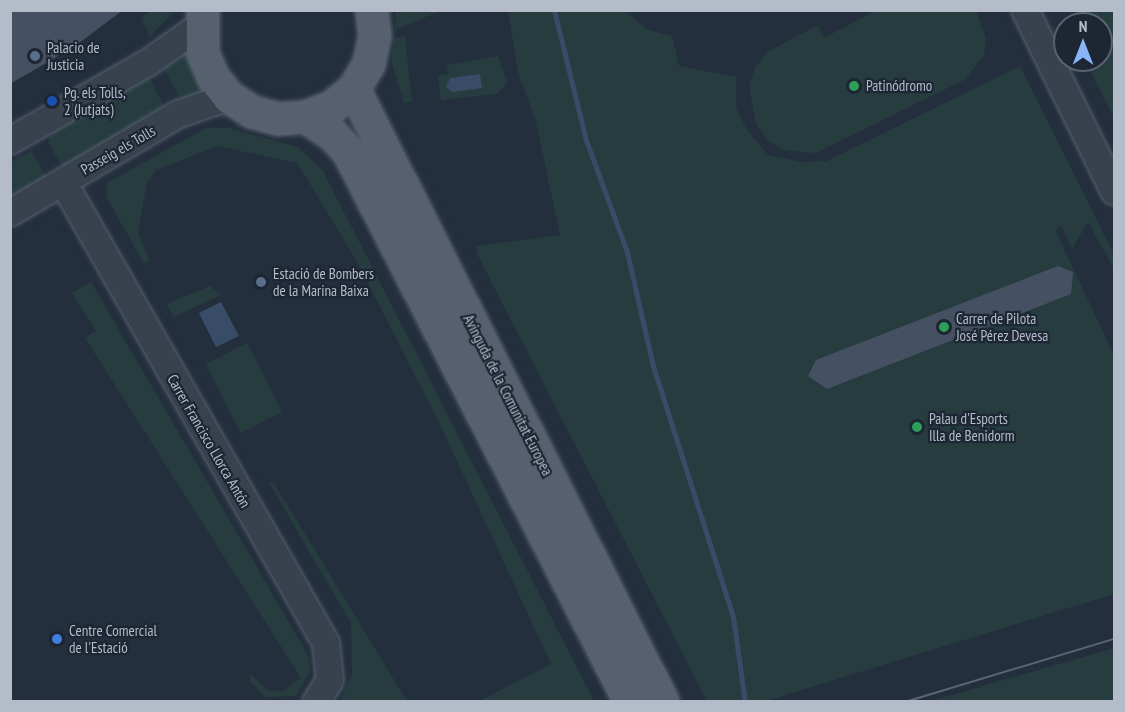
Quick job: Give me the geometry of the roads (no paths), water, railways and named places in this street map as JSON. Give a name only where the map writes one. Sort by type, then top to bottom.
[{"type":"main road","points":[[202,19],[203,53],[213,77],[229,97],[252,112],[279,118],[306,117],[332,107],[354,89],[369,64],[375,36],[372,10]]},
{"type":"main road","name":"Avinguda de la Comunitat Europea","points":[[354,89],[663,702]]},
{"type":"main road","name":"Avinguda de la Comunitat Europea","points":[[306,117],[333,135],[349,153],[630,702]]},
{"type":"street","points":[[1024,10],[1114,190]]},
{"type":"street","points":[[10,141],[148,62],[202,19]]},
{"type":"street","name":"Passeig els Tolls","points":[[10,213],[179,114],[229,97]]},
{"type":"street","name":"Carrer Francisco Llorca Antón","points":[[63,182],[326,643],[330,680],[316,702]]},
{"type":"water","points":[[480,74],[482,88],[452,92],[446,87],[450,78]]},
{"type":"water","points":[[221,302],[239,336],[216,347],[199,313]]},
{"type":"waterway","points":[[554,10],[586,140],[627,252],[653,366],[733,617],[745,702]]},
{"type":"tram line","points":[[905,702],[1114,639]]},
{"type":"place","name":"Palacio de Justicia","points":[[35,56]]},
{"type":"place","name":"Patinódromo","points":[[854,86]]},
{"type":"place","name":"Pg. els Tolls, 2 (Jutjats)","points":[[52,101]]},
{"type":"place","name":"Estació de Bombers de la Marina Baixa","points":[[261,282]]},
{"type":"place","name":"Carrer de Pilota José Pérez Devesa","points":[[944,327]]},
{"type":"place","name":"Palau d'Esports Illa de Benidorm","points":[[917,427]]},
{"type":"place","name":"Centre Comercial de l'Estació","points":[[57,639]]}]
